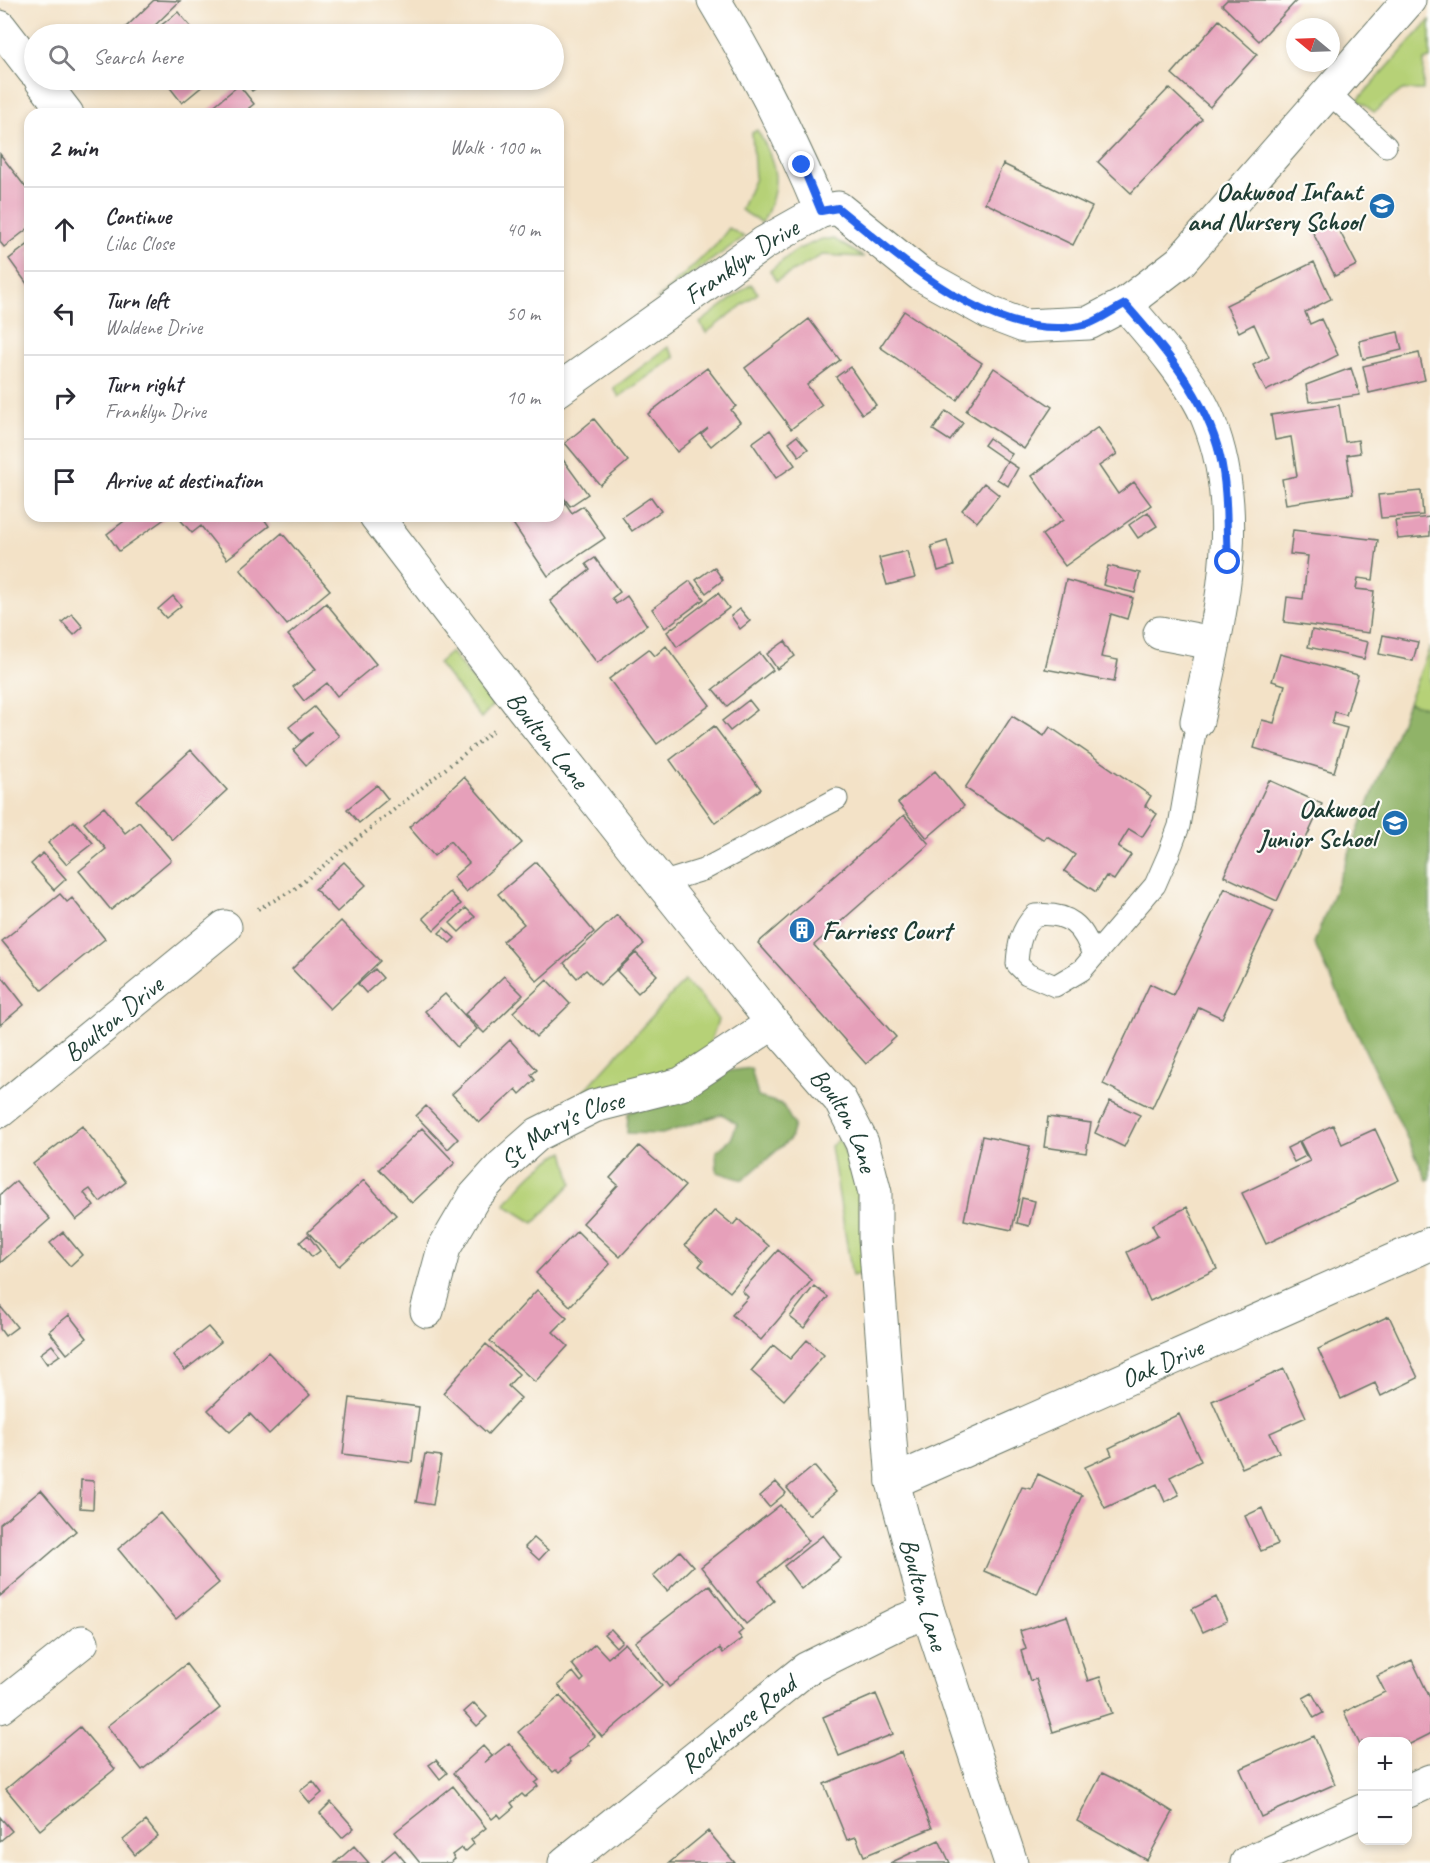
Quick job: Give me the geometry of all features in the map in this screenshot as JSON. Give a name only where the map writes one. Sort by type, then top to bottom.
[{"type":"street","name":"Franklyn Drive","points":[[564,386],[764,243],[821,211],[802,165],[756,70],[714,0]]},
{"type":"street","points":[[821,211],[838,208],[920,274],[990,313],[1024,326],[1089,324],[1125,304],[1180,262],[1409,0]]},
{"type":"street","points":[[2,33],[24,59]]},
{"type":"street","points":[[49,90],[62,108]]},
{"type":"street","points":[[1125,304],[1156,339],[1208,417],[1220,457],[1228,562],[1197,721]]},
{"type":"street","name":"Boulton Lane","points":[[385,522],[522,707],[773,1023],[840,1100],[862,1143],[872,1183],[893,1482],[928,1612],[1011,1863]]},
{"type":"street","points":[[1160,633],[1214,643]]},
{"type":"street","name":"Boulton Drive","points":[[0,1111],[225,927]]},
{"type":"street","name":"St Mary's Close","points":[[427,1311],[444,1248],[474,1197],[502,1166],[538,1134],[594,1106],[681,1084],[773,1023]]},
{"type":"street","name":"Oak Drive","points":[[893,1482],[1430,1244]]},
{"type":"street","name":"Rockhouse Road","points":[[565,1863],[806,1669],[903,1621],[928,1612]]},
{"type":"street","points":[[0,1707],[82,1642]]},
{"type":"street","points":[[1412,1789],[1430,1781]]},
{"type":"street","points":[[1247,1863],[1358,1813]]},
{"type":"lane","points":[[1328,92],[1386,146]]},
{"type":"lane","points":[[1093,956],[1155,885],[1179,826],[1197,721]]},
{"type":"lane","points":[[661,883],[703,870],[837,800]]},
{"type":"path","points":[[225,927],[293,890],[522,707]]},
{"type":"green space","points":[[1430,20],[1430,59],[1424,60],[1423,90],[1402,90],[1374,112],[1358,100]]},
{"type":"green space","points":[[757,130],[769,154],[775,176],[773,198],[762,223],[741,210],[755,178],[752,133]]},
{"type":"green space","points":[[729,228],[744,237],[656,300],[715,246]]},
{"type":"green space","points":[[822,239],[834,239],[864,257],[822,255],[776,281],[770,271],[796,250]]},
{"type":"green space","points":[[751,284],[758,293],[706,333],[700,323]]},
{"type":"green space","points":[[668,347],[675,357],[619,397],[614,388]]},
{"type":"green space","points":[[1430,647],[1430,708],[1408,703]]},
{"type":"green space","points":[[451,652],[493,705],[481,718],[438,663]]},
{"type":"green space","name":"Oakwood Junior School","points":[[1408,703],[1430,708],[1430,1179],[1427,1180],[1314,943]]},
{"type":"green space","points":[[684,981],[703,999],[718,1020],[707,1052],[690,1067],[577,1099]]},
{"type":"green space","points":[[751,1068],[758,1097],[782,1104],[794,1125],[790,1139],[743,1180],[717,1172],[716,1152],[731,1139],[737,1124],[722,1114],[662,1134],[627,1133],[628,1113],[720,1072]]},
{"type":"green space","points":[[840,1139],[856,1183],[861,1217],[863,1273],[852,1276],[831,1146]]},
{"type":"green space","points":[[564,1152],[572,1183],[534,1223],[505,1205],[532,1175],[547,1162]]},
{"type":"building","points":[[154,0],[180,1],[156,24],[129,24]]},
{"type":"building","points":[[1227,0],[1297,0],[1259,41],[1222,5]]},
{"type":"building","points":[[178,12],[188,24],[163,24]]},
{"type":"building","points":[[1219,20],[1257,54],[1210,107],[1172,74]]},
{"type":"building","points":[[1169,88],[1202,119],[1131,193],[1098,162]]},
{"type":"building","points":[[172,90],[198,90],[182,103]]},
{"type":"building","points":[[233,90],[243,90],[254,104],[249,108],[211,108]]},
{"type":"building","points":[[0,154],[24,185],[24,232],[4,247],[0,242]]},
{"type":"building","points":[[1003,164],[1092,207],[1073,245],[985,203]]},
{"type":"building","points":[[1333,218],[1357,265],[1335,276],[1311,229]]},
{"type":"building","points":[[24,248],[24,280],[9,259]]},
{"type":"building","points":[[1314,262],[1331,299],[1305,312],[1310,324],[1321,319],[1338,355],[1266,391],[1253,365],[1269,357],[1254,324],[1239,332],[1226,305]]},
{"type":"building","points":[[904,311],[982,363],[957,400],[880,347]]},
{"type":"building","points":[[809,319],[840,360],[807,385],[822,405],[791,429],[745,368]]},
{"type":"building","points":[[1398,332],[1402,350],[1363,359],[1359,341]]},
{"type":"building","points":[[1419,353],[1425,380],[1369,393],[1363,366]]},
{"type":"building","points":[[850,367],[876,405],[862,414],[836,377]]},
{"type":"building","points":[[707,368],[736,406],[731,410],[740,422],[711,446],[701,434],[708,428],[677,452],[648,414]]},
{"type":"building","points":[[994,368],[1052,407],[1024,449],[966,411]]},
{"type":"building","points":[[1351,368],[1360,395],[1309,402],[1306,385]]},
{"type":"building","points":[[1339,405],[1345,442],[1358,440],[1360,453],[1347,455],[1353,494],[1286,504],[1282,479],[1297,476],[1291,437],[1275,440],[1271,415]]},
{"type":"building","points":[[946,411],[963,423],[950,441],[933,430]]},
{"type":"building","points":[[594,419],[628,461],[600,485],[565,443]]},
{"type":"building","points":[[1098,427],[1117,454],[1099,466],[1118,494],[1134,482],[1151,505],[1065,566],[1042,535],[1063,520],[1032,476]]},
{"type":"building","points":[[770,430],[795,465],[776,478],[752,443]]},
{"type":"building","points":[[797,436],[808,449],[799,456],[789,442]]},
{"type":"building","points":[[989,438],[1012,454],[1007,461],[984,445]]},
{"type":"building","points":[[564,461],[588,494],[570,506],[564,498]]},
{"type":"building","points":[[1007,461],[1018,468],[1008,486],[997,479]]},
{"type":"building","points":[[984,483],[999,495],[977,522],[962,510]]},
{"type":"building","points":[[1421,491],[1423,515],[1381,518],[1378,495]]},
{"type":"building","points":[[651,497],[661,511],[632,531],[622,517]]},
{"type":"building","points":[[564,501],[572,513],[583,506],[605,538],[548,576],[512,522],[564,522]]},
{"type":"building","points":[[1148,512],[1157,526],[1138,538],[1129,525]]},
{"type":"building","points":[[1430,517],[1430,536],[1398,539],[1395,521]]},
{"type":"building","points":[[123,522],[160,522],[119,551],[107,534]]},
{"type":"building","points":[[182,522],[266,522],[269,526],[227,559],[201,526],[192,533]]},
{"type":"building","points":[[1293,530],[1378,540],[1373,580],[1358,578],[1356,589],[1374,591],[1369,633],[1284,622],[1287,597],[1303,599],[1308,556],[1290,554]]},
{"type":"building","points":[[282,533],[330,590],[287,625],[240,569]]},
{"type":"building","points":[[947,541],[954,566],[938,571],[931,546]]},
{"type":"building","points":[[907,551],[915,578],[887,585],[879,558]]},
{"type":"building","points":[[595,558],[620,592],[612,598],[616,604],[627,596],[647,625],[597,663],[550,601],[590,570],[586,564]]},
{"type":"building","points":[[1108,566],[1140,573],[1135,593],[1103,585]]},
{"type":"building","points":[[714,567],[723,580],[706,593],[696,580]]},
{"type":"building","points":[[1066,580],[1133,598],[1127,619],[1111,614],[1101,657],[1118,660],[1114,682],[1045,669]]},
{"type":"building","points":[[690,581],[704,599],[665,628],[652,609]]},
{"type":"building","points":[[718,593],[729,608],[677,647],[667,632]]},
{"type":"building","points":[[173,596],[181,606],[166,618],[158,609]]},
{"type":"building","points":[[326,603],[376,664],[337,696],[327,683],[304,701],[293,687],[316,669],[288,635]]},
{"type":"building","points":[[740,609],[750,621],[740,629],[731,616]]},
{"type":"building","points":[[72,614],[83,627],[74,635],[62,622]]},
{"type":"building","points":[[1312,630],[1368,642],[1364,659],[1308,647]]},
{"type":"building","points":[[1383,635],[1418,642],[1413,661],[1379,654]]},
{"type":"building","points":[[785,641],[795,656],[777,669],[767,654]]},
{"type":"building","points":[[666,646],[710,705],[657,744],[609,679],[649,649],[655,656]]},
{"type":"building","points":[[760,653],[773,670],[727,706],[713,689]]},
{"type":"building","points":[[1280,654],[1358,675],[1346,715],[1335,712],[1332,724],[1347,728],[1334,772],[1254,748],[1262,720],[1274,723],[1285,685],[1272,681]]},
{"type":"building","points":[[749,700],[757,710],[730,731],[722,721]]},
{"type":"building","points":[[314,707],[339,736],[306,765],[293,750],[313,732],[301,741],[289,727]]},
{"type":"building","points":[[1012,716],[1044,736],[1050,727],[1151,796],[1145,806],[1157,814],[1142,837],[1129,829],[1118,847],[1131,855],[1114,880],[1106,876],[1096,892],[1064,871],[1075,855],[1047,836],[1044,840],[965,788]]},
{"type":"building","points":[[714,726],[761,789],[715,823],[670,760]]},
{"type":"building","points":[[191,750],[227,790],[173,840],[136,800]]},
{"type":"building","points":[[935,771],[964,806],[927,838],[898,803]]},
{"type":"building","points":[[464,777],[522,843],[466,892],[453,877],[469,863],[450,841],[434,856],[409,827]]},
{"type":"building","points":[[1269,780],[1322,804],[1277,901],[1224,876]]},
{"type":"building","points":[[377,785],[388,799],[359,823],[347,809]]},
{"type":"building","points":[[104,807],[125,833],[139,822],[171,860],[111,910],[79,871],[106,849],[84,823]]},
{"type":"building","name":"Farriess Court","points":[[904,815],[929,844],[814,945],[896,1037],[866,1064],[758,943]]},
{"type":"building","points":[[74,821],[93,843],[66,864],[48,843]]},
{"type":"building","points":[[43,853],[66,879],[54,890],[31,864]]},
{"type":"building","points":[[344,862],[366,885],[337,912],[315,889]]},
{"type":"building","points":[[536,862],[594,932],[537,981],[503,941],[524,924],[498,894]]},
{"type":"building","points":[[1225,888],[1274,911],[1222,1018],[1199,1007],[1152,1108],[1103,1084],[1150,984],[1173,995]]},
{"type":"building","points":[[450,892],[461,904],[434,930],[423,918]]},
{"type":"building","points":[[60,894],[67,902],[72,898],[105,939],[42,990],[2,941]]},
{"type":"building","points":[[466,908],[475,917],[459,932],[450,923]]},
{"type":"building","points":[[617,915],[644,944],[600,985],[586,970],[577,978],[564,963]]},
{"type":"building","points":[[341,921],[380,961],[330,1009],[292,969]]},
{"type":"building","points":[[444,928],[455,938],[450,943],[439,933]]},
{"type":"building","points":[[636,953],[657,975],[638,993],[617,971]]},
{"type":"building","points":[[375,969],[383,978],[366,993],[358,984]]},
{"type":"building","points":[[0,974],[24,1005],[0,1025]]},
{"type":"building","points":[[504,976],[523,995],[484,1033],[465,1014]]},
{"type":"building","points":[[547,980],[570,1004],[536,1037],[513,1012]]},
{"type":"building","points":[[445,994],[477,1029],[457,1047],[425,1011]]},
{"type":"building","points":[[510,1040],[537,1070],[531,1075],[535,1080],[520,1094],[516,1089],[479,1123],[452,1094]]},
{"type":"building","points":[[1110,1101],[1140,1115],[1124,1147],[1095,1133]]},
{"type":"building","points":[[426,1106],[458,1139],[448,1149],[416,1116]]},
{"type":"building","points":[[1048,1117],[1091,1123],[1086,1153],[1044,1147]]},
{"type":"building","points":[[1333,1125],[1342,1144],[1375,1129],[1399,1180],[1266,1244],[1242,1193],[1310,1161],[1300,1141]]},
{"type":"building","points":[[82,1126],[126,1182],[100,1202],[90,1189],[84,1193],[94,1206],[76,1220],[33,1164]]},
{"type":"building","points":[[422,1128],[455,1163],[412,1203],[379,1169]]},
{"type":"building","points":[[982,1136],[1030,1146],[1012,1230],[964,1220]]},
{"type":"building","points":[[1299,1142],[1306,1156],[1294,1162],[1287,1148]]},
{"type":"building","points":[[639,1146],[685,1186],[620,1257],[583,1223],[618,1185],[610,1178]]},
{"type":"building","points":[[364,1180],[396,1215],[339,1266],[308,1232]]},
{"type":"building","points":[[16,1181],[50,1219],[0,1263],[0,1195]]},
{"type":"building","points":[[1022,1198],[1035,1201],[1029,1226],[1017,1223]]},
{"type":"building","points":[[1187,1207],[1217,1269],[1150,1301],[1127,1252],[1158,1236],[1152,1225]]},
{"type":"building","points":[[715,1210],[733,1225],[738,1219],[769,1246],[730,1292],[699,1266],[703,1261],[685,1245]]},
{"type":"building","points":[[577,1231],[610,1264],[570,1306],[536,1273]]},
{"type":"building","points":[[63,1232],[82,1255],[70,1266],[50,1243]]},
{"type":"building","points":[[308,1235],[320,1251],[312,1257],[300,1242]]},
{"type":"building","points":[[778,1250],[812,1280],[761,1340],[732,1315],[748,1297],[742,1291]]},
{"type":"building","points":[[814,1286],[828,1297],[804,1328],[790,1317]]},
{"type":"building","points":[[537,1290],[567,1318],[553,1332],[568,1346],[535,1382],[490,1341]]},
{"type":"building","points":[[0,1306],[17,1327],[5,1336],[0,1329]]},
{"type":"building","points":[[69,1315],[87,1338],[67,1354],[49,1331]]},
{"type":"building","points":[[1389,1316],[1418,1378],[1381,1396],[1375,1383],[1341,1399],[1318,1349]]},
{"type":"building","points":[[208,1327],[221,1342],[185,1370],[173,1355]]},
{"type":"building","points":[[807,1340],[824,1355],[784,1400],[751,1371],[773,1345],[790,1359]]},
{"type":"building","points":[[486,1344],[519,1374],[508,1386],[521,1398],[488,1434],[443,1393]]},
{"type":"building","points":[[52,1345],[60,1355],[47,1364],[40,1354]]},
{"type":"building","points":[[268,1352],[310,1395],[269,1434],[250,1414],[230,1432],[208,1410]]},
{"type":"building","points":[[1284,1369],[1306,1417],[1270,1433],[1279,1452],[1242,1468],[1212,1401]]},
{"type":"building","points":[[350,1398],[419,1407],[412,1463],[343,1454]]},
{"type":"building","points":[[1179,1414],[1201,1461],[1170,1477],[1179,1495],[1165,1502],[1157,1484],[1105,1508],[1085,1467],[1112,1455],[1109,1448]]},
{"type":"building","points":[[425,1454],[441,1456],[433,1505],[416,1502]]},
{"type":"building","points":[[814,1466],[836,1492],[809,1515],[787,1488]]},
{"type":"building","points":[[1038,1474],[1082,1495],[1037,1594],[984,1571],[1022,1487],[1031,1489]]},
{"type":"building","points":[[81,1480],[94,1481],[93,1509],[80,1508]]},
{"type":"building","points":[[776,1482],[786,1493],[769,1507],[760,1496]]},
{"type":"building","points":[[41,1490],[76,1531],[0,1596],[0,1524]]},
{"type":"building","points":[[780,1505],[809,1541],[759,1581],[774,1601],[746,1624],[701,1567]]},
{"type":"building","points":[[1262,1508],[1278,1544],[1261,1551],[1245,1516]]},
{"type":"building","points":[[160,1513],[219,1583],[176,1619],[118,1549]]},
{"type":"building","points":[[823,1535],[841,1558],[801,1589],[784,1566]]},
{"type":"building","points":[[534,1538],[548,1550],[539,1560],[525,1547]]},
{"type":"building","points":[[680,1551],[693,1566],[667,1591],[653,1576]]},
{"type":"building","points":[[709,1585],[743,1630],[738,1634],[742,1639],[723,1653],[720,1648],[669,1687],[635,1642]]},
{"type":"building","points":[[1216,1597],[1227,1621],[1203,1632],[1192,1609]]},
{"type":"building","points":[[1067,1616],[1088,1681],[1100,1677],[1112,1713],[1053,1732],[1036,1679],[1030,1681],[1021,1651],[1026,1649],[1020,1631]]},
{"type":"building","points":[[611,1629],[622,1641],[616,1647],[604,1634]]},
{"type":"building","points":[[625,1643],[662,1686],[602,1737],[558,1685],[573,1672],[581,1682],[584,1679],[572,1664],[595,1644],[608,1658]]},
{"type":"building","points":[[1412,1660],[1430,1698],[1430,1734],[1412,1743],[1412,1737],[1358,1737],[1358,1741],[1344,1712],[1385,1692],[1377,1676]]},
{"type":"building","points":[[186,1664],[220,1708],[142,1770],[107,1726]]},
{"type":"building","points":[[1312,1693],[1323,1713],[1314,1718],[1303,1698]]},
{"type":"building","points":[[876,1694],[893,1734],[839,1756],[823,1717]]},
{"type":"building","points":[[560,1696],[595,1736],[587,1743],[589,1745],[569,1759],[571,1762],[559,1773],[556,1770],[553,1772],[518,1732]]},
{"type":"building","points":[[474,1703],[487,1717],[477,1726],[464,1712]]},
{"type":"building","points":[[80,1727],[115,1769],[40,1830],[6,1789]]},
{"type":"building","points":[[1314,1736],[1335,1784],[1261,1817],[1240,1769]]},
{"type":"building","points":[[509,1743],[539,1780],[535,1783],[538,1786],[525,1797],[522,1794],[511,1803],[514,1807],[501,1818],[498,1814],[492,1819],[453,1773],[483,1746],[492,1756],[484,1763]]},
{"type":"building","points":[[901,1752],[932,1828],[864,1856],[856,1837],[847,1840],[824,1784]]},
{"type":"building","points":[[436,1760],[447,1773],[440,1779],[429,1765]]},
{"type":"building","points":[[1102,1773],[1139,1791],[1173,1812],[1147,1860],[1077,1821]]},
{"type":"building","points":[[313,1781],[322,1793],[310,1803],[300,1791]]},
{"type":"building","points":[[453,1786],[486,1828],[471,1840],[474,1844],[465,1852],[461,1848],[452,1855],[455,1859],[450,1863],[420,1863],[395,1832]]},
{"type":"building","points":[[331,1802],[354,1828],[342,1838],[320,1813]]},
{"type":"building","points":[[0,1817],[12,1831],[0,1841]]},
{"type":"building","points":[[146,1821],[158,1836],[135,1855],[123,1840]]},
{"type":"building","points":[[708,1831],[735,1863],[669,1863]]},
{"type":"building","points":[[939,1840],[950,1863],[890,1863]]},
{"type":"building","points":[[354,1846],[369,1863],[335,1863]]},
{"type":"building","points":[[395,1850],[406,1863],[384,1863],[382,1861]]},
{"type":"place","name":"Oakwood Infant and Nursery School","points":[[1382,206]]},
{"type":"place","name":"Oakwood Junior School","points":[[1395,823]]},
{"type":"place","name":"Farriess Court","points":[[802,930]]},
{"type":"route","points":[[802,165],[821,211],[838,208],[920,274],[990,313],[1024,326],[1089,324],[1125,304],[1156,339],[1208,417],[1220,457],[1228,562]]}]
